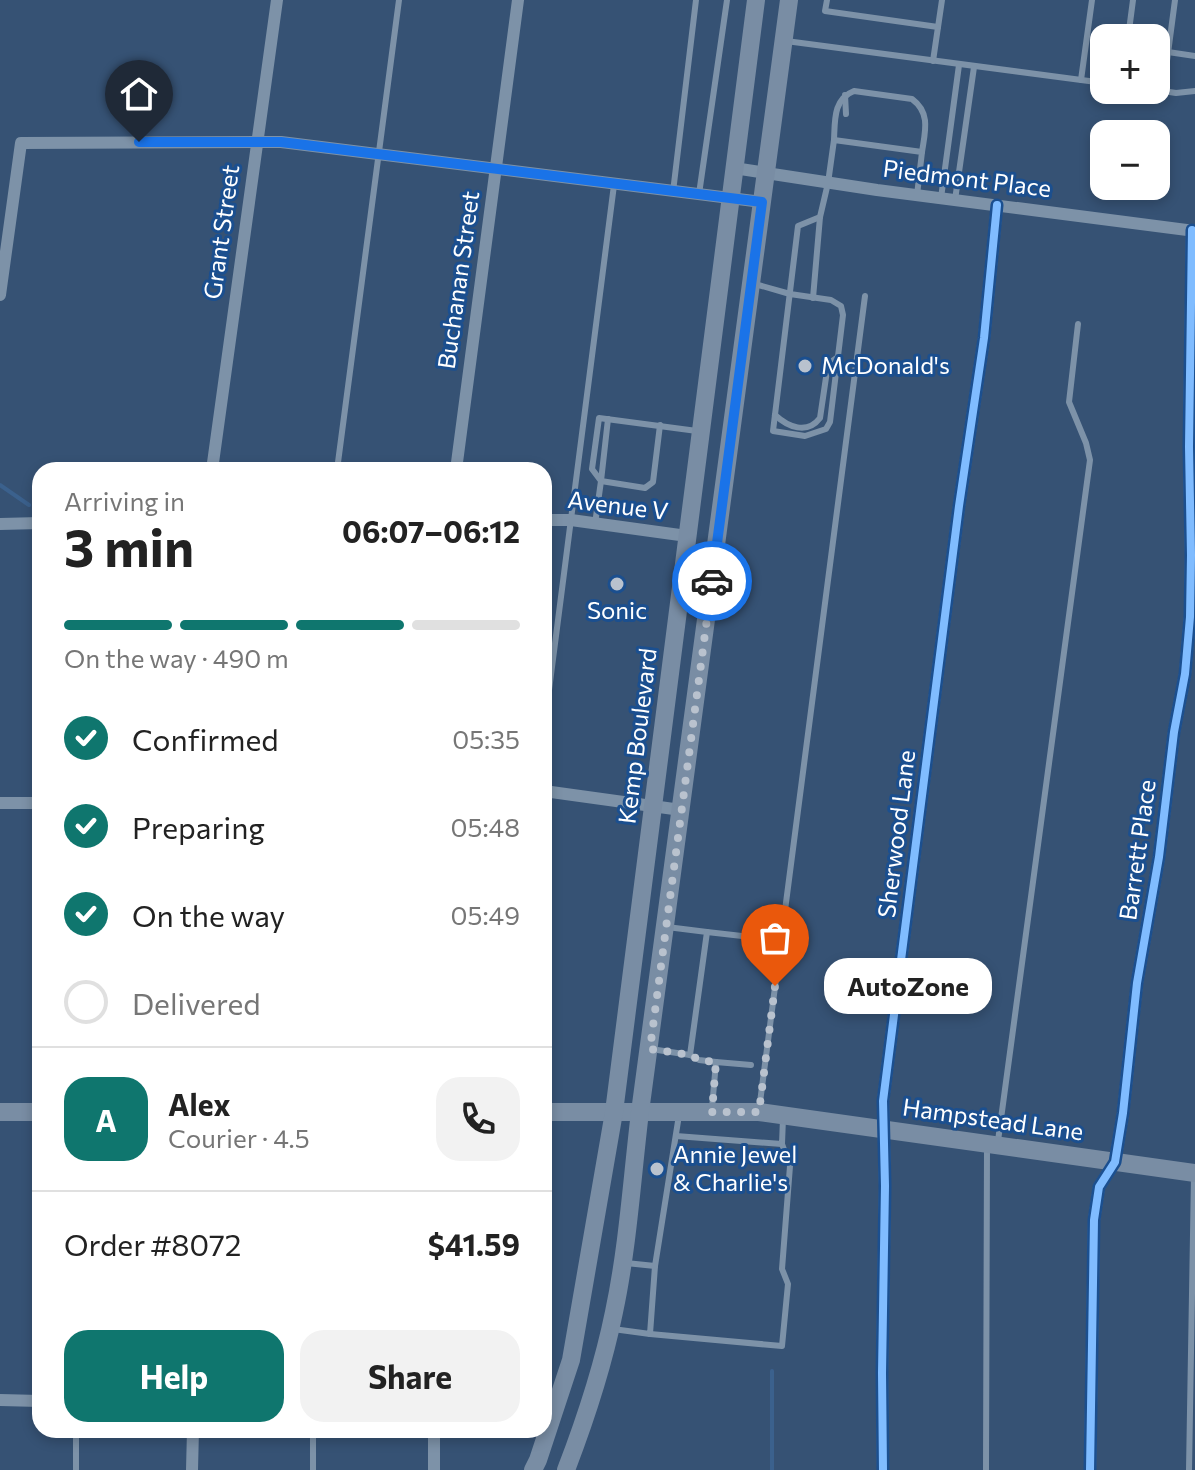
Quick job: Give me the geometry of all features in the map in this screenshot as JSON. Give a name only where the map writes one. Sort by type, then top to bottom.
[{"type":"main road","name":"Kemp Boulevard","points":[[552,1403],[571,1360],[614,1112],[756,0]]},
{"type":"main road","points":[[566,1470],[605,1354],[622,1262],[789,0]]},
{"type":"main road","points":[[687,536],[717,541]]},
{"type":"main road","points":[[0,1112],[32,1112]]},
{"type":"main road","name":"Hampstead Lane","points":[[552,1112],[759,1112],[1194,1173]]},
{"type":"main road","points":[[552,1408],[587,1414]]},
{"type":"main road","name":"Kemp Boulevard","points":[[533,1470],[543,1438]]},
{"type":"street","name":"Grant Street","points":[[213,462],[277,0]]},
{"type":"street","name":"Buchanan Street","points":[[457,462],[518,0]]},
{"type":"street","points":[[0,295],[21,143],[281,142],[762,202]]},
{"type":"street","name":"Piedmont Place","points":[[734,168],[1193,231]]},
{"type":"street","name":"Sherwood Lane","points":[[883,1470],[883,1101],[959,506],[984,338],[997,205]]},
{"type":"street","name":"Barrett Place","points":[[1090,1470],[1094,1220],[1099,1187],[1115,1162],[1123,1113],[1137,983],[1159,857],[1190,617],[1189,432],[1193,231]]},
{"type":"street","name":"Avenue V","points":[[552,520],[687,536]]},
{"type":"street","points":[[0,524],[32,523]]},
{"type":"street","points":[[552,792],[681,810]]},
{"type":"street","points":[[0,803],[32,803]]},
{"type":"street","points":[[0,1400],[32,1401]]},
{"type":"street","points":[[192,1470],[193,1438]]},
{"type":"street","points":[[434,1438],[434,1470]]},
{"type":"lane","points":[[338,462],[399,0]]},
{"type":"lane","points":[[673,192],[696,0]]},
{"type":"lane","points":[[699,195],[727,0]]},
{"type":"lane","points":[[827,0],[825,11],[938,27]]},
{"type":"lane","points":[[933,61],[942,0]]},
{"type":"lane","points":[[1081,80],[1092,0]]},
{"type":"lane","points":[[1130,24],[1133,0]]},
{"type":"lane","points":[[1170,37],[1175,0]]},
{"type":"lane","points":[[784,40],[1090,81]]},
{"type":"lane","points":[[1170,52],[1195,56]]},
{"type":"lane","points":[[941,198],[959,65]]},
{"type":"lane","points":[[955,200],[974,67]]},
{"type":"lane","points":[[813,298],[820,217],[828,183],[835,121],[838,104],[845,95],[854,91],[912,99],[918,104],[926,123],[917,195]]},
{"type":"lane","points":[[1170,92],[1195,91]]},
{"type":"lane","points":[[845,95],[846,114]]},
{"type":"lane","points":[[844,142],[845,131]]},
{"type":"lane","points":[[834,140],[922,152]]},
{"type":"lane","points":[[552,667],[614,185]]},
{"type":"lane","points":[[751,283],[790,294],[831,300],[841,306],[843,315],[838,357],[830,422],[826,429],[805,436],[773,431],[790,294],[798,226],[820,217]]},
{"type":"lane","points":[[759,1112],[865,296]]},
{"type":"lane","points":[[986,1470],[992,1144],[1090,460],[1069,402],[1078,324]]},
{"type":"lane","points":[[775,415],[790,426],[802,428],[817,423],[828,364],[838,357]]},
{"type":"lane","points":[[660,425],[653,482],[645,488],[601,481],[592,469],[599,418],[660,425],[701,432]]},
{"type":"lane","points":[[595,524],[601,481]]},
{"type":"lane","points":[[665,927],[768,939]]},
{"type":"lane","points":[[690,1055],[707,932]]},
{"type":"lane","points":[[650,1049],[690,1055],[699,1060],[751,1065]]},
{"type":"lane","points":[[712,1112],[716,1062]]},
{"type":"lane","points":[[650,1334],[655,1266],[680,1112]]},
{"type":"lane","points":[[610,1329],[782,1346],[788,1284],[782,1269],[790,1166],[782,1144],[784,1115]]},
{"type":"lane","points":[[676,1136],[782,1144]]},
{"type":"lane","points":[[1189,1470],[1194,1173]]},
{"type":"lane","points":[[622,1262],[655,1266]]},
{"type":"lane","points":[[76,1438],[76,1470]]},
{"type":"lane","points":[[313,1438],[313,1470]]},
{"type":"waterway","points":[[0,485],[29,505]]},
{"type":"waterway","points":[[772,1371],[772,1470]]},
{"type":"cycle path","points":[[883,1470],[883,1101],[959,506],[984,338],[997,205]]},
{"type":"cycle path","points":[[1090,1470],[1094,1220],[1099,1187],[1115,1162],[1123,1113],[1137,983],[1159,857],[1190,617],[1192,230]]},
{"type":"way so far","points":[[712,581],[650,1049],[716,1062],[712,1112],[759,1112],[775,986]]},
{"type":"place","name":"McDonald's","points":[[805,366]]},
{"type":"place","name":"Sonic","points":[[617,584]]},
{"type":"place","name":"AutoZone","points":[[775,986]]},
{"type":"place","name":"Annie Jewel & Charlie's","points":[[657,1169]]},
{"type":"route","points":[[139,142],[281,142],[762,202],[712,581]]}]
